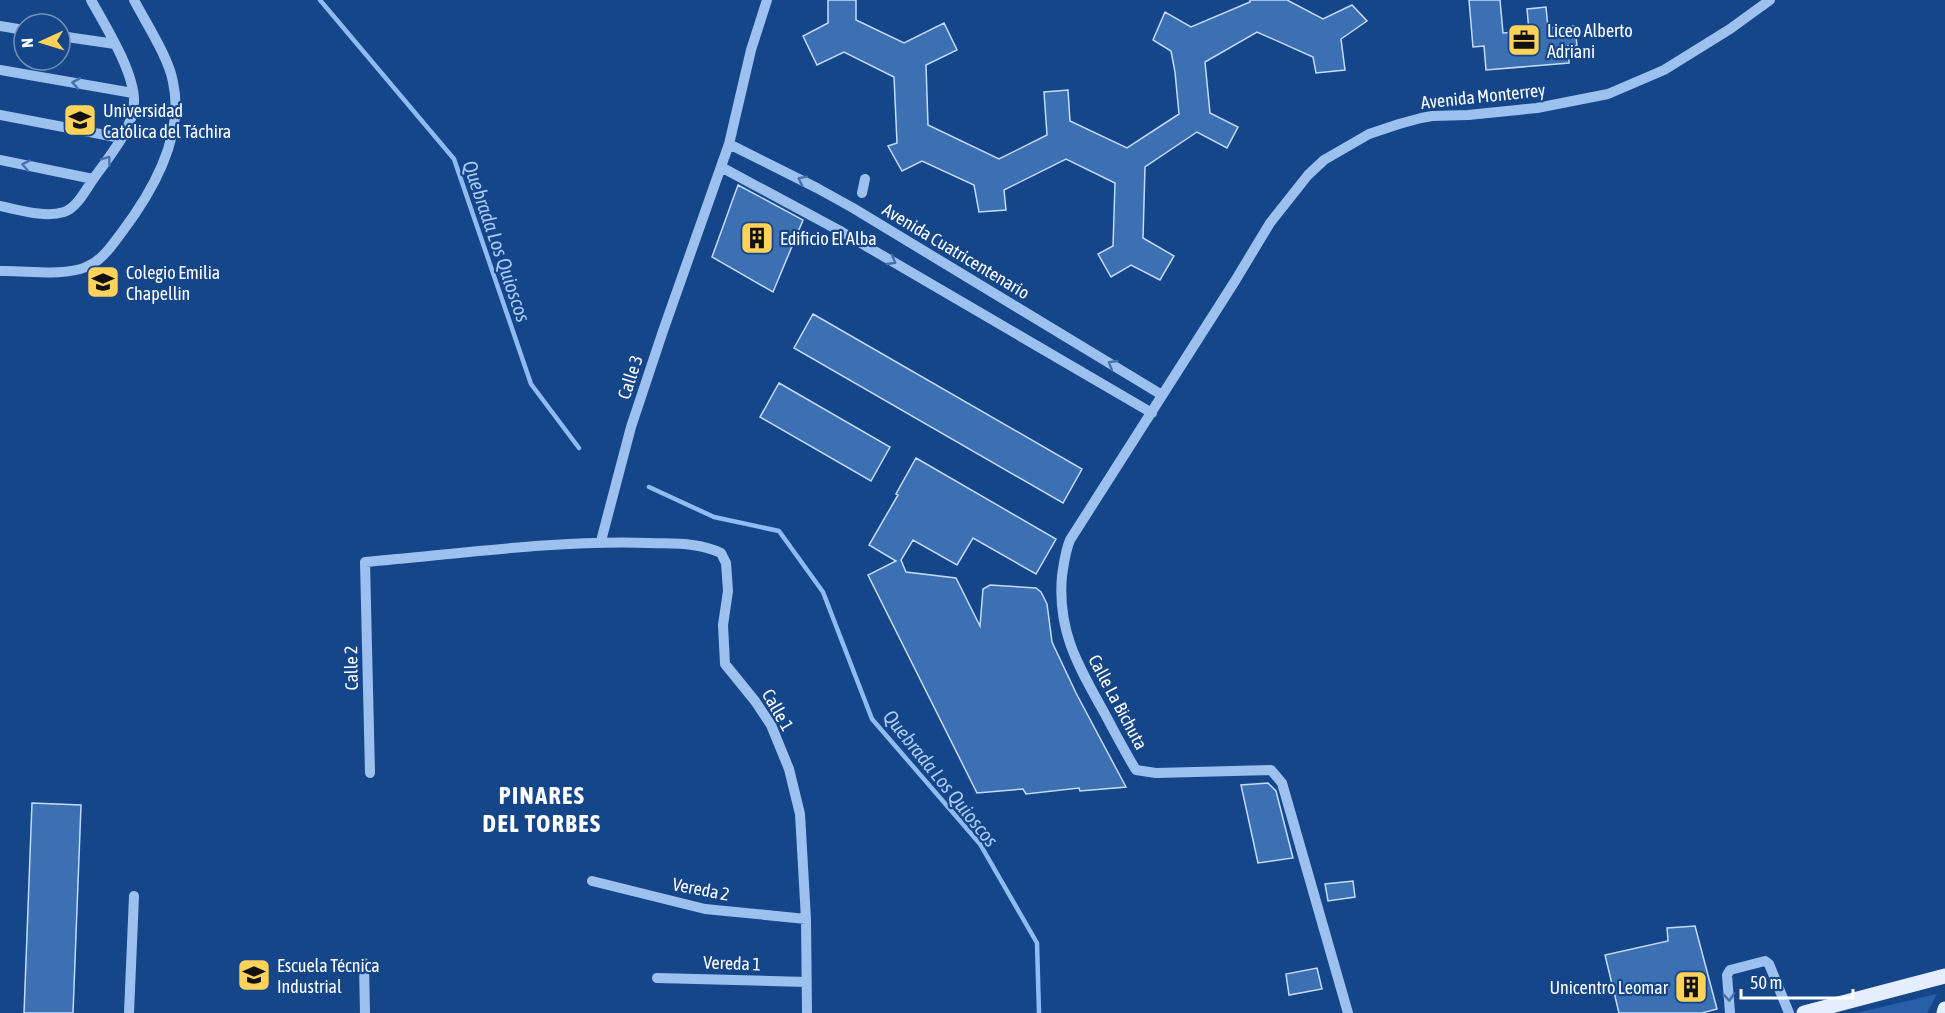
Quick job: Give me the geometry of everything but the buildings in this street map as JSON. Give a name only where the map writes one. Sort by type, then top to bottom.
[{"type":"main road","points":[[1804,1013],[1945,976]]},
{"type":"street","points":[[0,207],[53,215],[68,212],[112,153],[130,121],[135,102],[130,80],[115,44],[91,0]]},
{"type":"street","points":[[0,271],[48,273],[85,267],[96,261],[108,250],[140,208],[160,170],[176,120],[173,80],[134,0]]},
{"type":"street","name":"Calle 3","points":[[601,541],[631,427],[729,144],[751,50],[767,0]]},
{"type":"street","name":"Avenida Monterrey","points":[[1162,395],[1270,223],[1308,175],[1324,159],[1369,134],[1432,116],[1537,108],[1608,94],[1664,70],[1730,29],[1770,0]]},
{"type":"street","points":[[72,38],[115,44]]},
{"type":"street","points":[[0,70],[133,93]]},
{"type":"street","points":[[0,116],[121,138]]},
{"type":"street","name":"Avenida Cuatricentenario","points":[[729,144],[853,208],[1162,395]]},
{"type":"street","points":[[0,160],[93,179]]},
{"type":"street","points":[[721,166],[852,237],[1152,412]]},
{"type":"street","points":[[862,193],[865,179]]},
{"type":"street","name":"Calle La Bichuta","points":[[1162,395],[1070,540],[1065,553],[1061,587],[1067,639],[1080,670],[1136,770],[1156,773],[1271,770],[1282,783],[1348,1013]]},
{"type":"street","name":"Calle 2","points":[[370,772],[365,562],[601,541]]},
{"type":"street","name":"Calle 1","points":[[601,541],[689,544],[721,552],[726,563],[728,591],[723,625],[725,664],[771,725],[789,770],[800,814],[806,919],[807,1013]]},
{"type":"street","name":"Vereda 2","points":[[592,881],[705,909],[806,919]]},
{"type":"street","points":[[129,1013],[134,896]]},
{"type":"street","points":[[1730,1013],[1727,975],[1730,970],[1765,962],[1769,964],[1789,1013]]},
{"type":"street","points":[[364,963],[366,1013]]},
{"type":"street","name":"Vereda 1","points":[[657,978],[806,982]]},
{"type":"shaded area","points":[[1937,994],[1927,1013],[1856,1013]]},
{"type":"waterway","name":"Quebrada Los Quioscos","points":[[320,0],[454,159],[531,384],[579,448]]},
{"type":"waterway","name":"Quebrada Los Quioscos","points":[[649,487],[714,517],[779,531],[823,592],[872,719],[980,844],[1037,943],[1039,1013]]},
{"type":"place","name":"Liceo Alberto Adriani","points":[[1524,40]]},
{"type":"place","name":"Universidad Católica del Táchira","points":[[80,120]]},
{"type":"place","name":"Edificio El Alba","points":[[757,238]]},
{"type":"place","name":"Colegio Emilia Chapellin","points":[[103,282]]},
{"type":"place","name":"Escuela Técnica Industrial","points":[[254,975]]},
{"type":"place","name":"Unicentro Leomar","points":[[1691,987]]},
{"type":"district","name":"PINARES DEL TORBES","points":[[542,809]]}]
